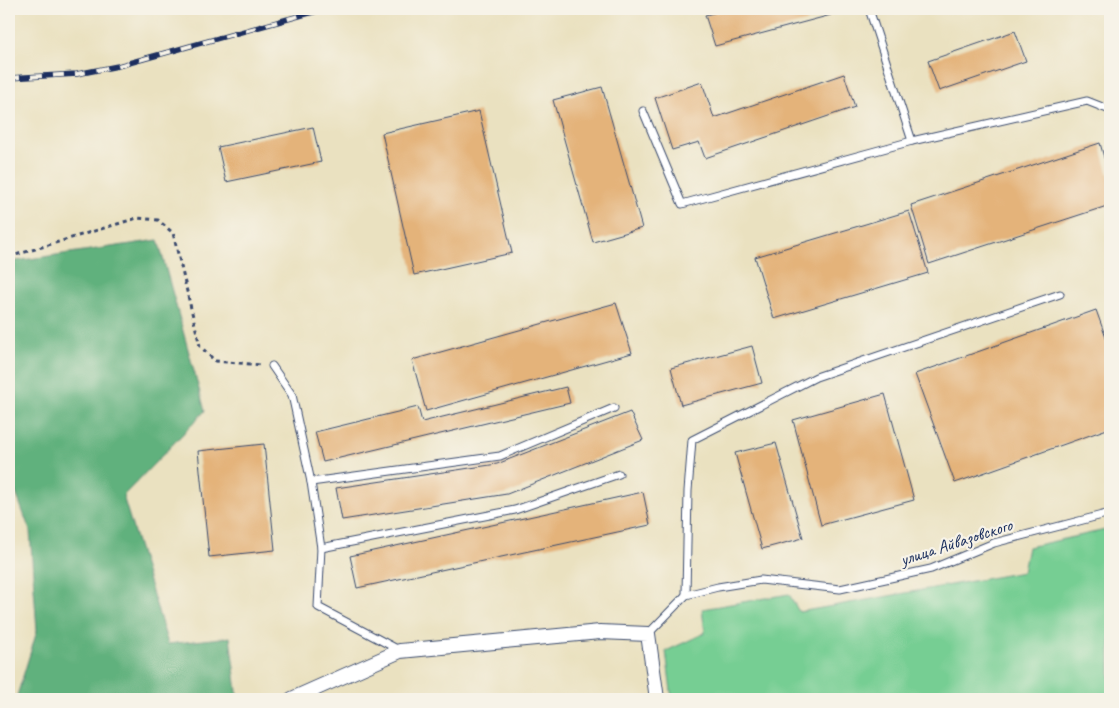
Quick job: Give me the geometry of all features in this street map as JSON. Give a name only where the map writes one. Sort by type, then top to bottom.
[{"type":"street","points":[[292,699],[400,651],[600,632],[648,634],[657,699]]},
{"type":"lane","points":[[869,9],[912,141]]},
{"type":"lane","points":[[643,111],[682,204],[912,141],[1087,101],[1110,110]]},
{"type":"lane","points":[[648,634],[686,595],[688,491],[692,440],[816,377],[1060,294]]},
{"type":"lane","points":[[272,366],[292,395],[311,482],[321,548],[318,607],[400,651]]},
{"type":"lane","points":[[311,482],[500,456],[614,408]]},
{"type":"lane","points":[[321,548],[515,510],[619,474]]},
{"type":"lane","name":"улица Айвазовского","points":[[686,595],[718,587],[761,580],[840,589],[931,569],[994,543],[1110,514]]},
{"type":"path","points":[[9,257],[137,218],[158,220],[173,233],[200,346],[215,361],[272,366]]},
{"type":"green space","points":[[158,240],[205,411],[123,496],[168,644],[230,637],[238,699],[16,699],[37,631],[30,531],[9,474],[9,262]]},
{"type":"green space","points":[[1110,529],[1110,699],[672,699],[666,651],[705,633],[702,609],[789,594],[799,612],[1023,572],[1028,547]]},
{"type":"building","points":[[730,9],[829,9],[831,15],[715,46],[705,15]]},
{"type":"building","points":[[1015,31],[1026,61],[939,91],[928,61]]},
{"type":"building","points":[[844,74],[855,107],[705,158],[699,142],[672,150],[655,98],[702,82],[714,118]]},
{"type":"building","points":[[602,87],[642,228],[593,242],[553,100]]},
{"type":"building","points":[[479,111],[512,253],[414,275],[382,133]]},
{"type":"building","points":[[313,127],[321,162],[226,182],[218,147]]},
{"type":"building","points":[[1100,143],[1110,179],[1110,205],[929,264],[911,205]]},
{"type":"building","points":[[909,211],[928,273],[774,319],[755,257]]},
{"type":"building","points":[[616,303],[632,353],[426,411],[412,360]]},
{"type":"building","points":[[1096,310],[1110,349],[1110,428],[955,483],[915,374]]},
{"type":"building","points":[[752,346],[762,383],[681,405],[671,368]]},
{"type":"building","points":[[566,387],[570,403],[323,462],[315,432],[418,407],[422,422]]},
{"type":"building","points":[[885,394],[914,500],[821,525],[793,420]]},
{"type":"building","points":[[630,412],[643,440],[507,494],[342,520],[336,488],[497,464]]},
{"type":"building","points":[[776,443],[803,538],[762,549],[735,453]]},
{"type":"building","points":[[264,444],[275,550],[209,557],[198,451]]},
{"type":"building","points":[[643,492],[650,525],[357,588],[350,556]]},
{"type":"railway","points":[[9,78],[77,74],[118,66],[324,9]]}]
